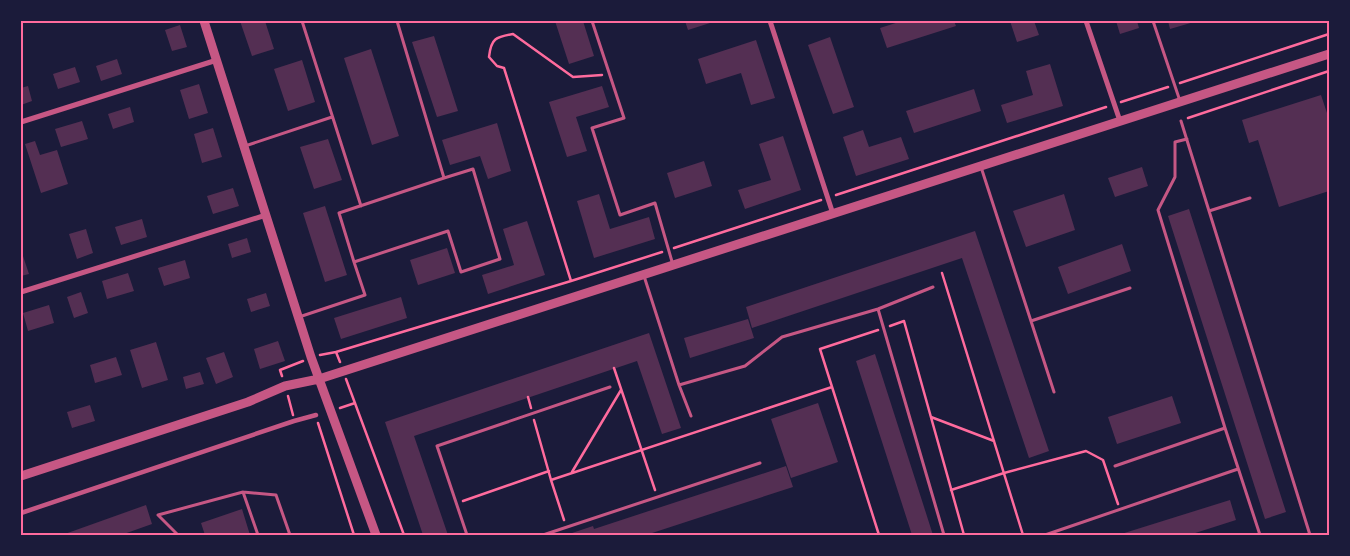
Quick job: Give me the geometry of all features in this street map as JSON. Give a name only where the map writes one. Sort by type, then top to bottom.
[{"type":"street","points":[[204,21],[319,379],[376,535]]},
{"type":"street","points":[[770,21],[833,214]]},
{"type":"street","points":[[1086,21],[1120,121]]},
{"type":"street","points":[[21,476],[248,402],[285,386],[319,379],[1329,54]]},
{"type":"street","points":[[21,122],[217,60]]},
{"type":"street","points":[[21,292],[267,215]]},
{"type":"street","points":[[21,514],[316,415]]},
{"type":"lane","points":[[302,21],[361,206]]},
{"type":"lane","points":[[397,21],[444,178]]},
{"type":"lane","points":[[592,21],[624,118],[592,128],[620,215],[655,203],[674,266]]},
{"type":"lane","points":[[1153,21],[1180,102]]},
{"type":"lane","points":[[244,146],[332,117]]},
{"type":"lane","points":[[1181,121],[1310,535]]},
{"type":"lane","points":[[1187,139],[1175,142],[1175,177],[1158,210],[1260,535]]},
{"type":"lane","points":[[980,166],[1054,392]]},
{"type":"lane","points":[[299,317],[365,295],[354,262],[339,213],[473,169],[500,259],[461,272],[448,231],[354,262]]},
{"type":"lane","points":[[1209,211],[1250,198]]},
{"type":"lane","points":[[643,275],[679,385],[692,416]]},
{"type":"lane","points":[[679,385],[745,366],[782,337],[878,310],[933,288]]},
{"type":"lane","points":[[1031,321],[1130,288]]},
{"type":"lane","points":[[878,310],[944,535]]},
{"type":"lane","points":[[466,535],[437,446],[532,412],[610,387]]},
{"type":"lane","points":[[1115,466],[1225,428]]},
{"type":"lane","points":[[543,535],[760,463]]},
{"type":"lane","points":[[1044,535],[1238,469]]},
{"type":"lane","points":[[178,535],[158,515],[243,492],[276,495],[290,535]]},
{"type":"lane","points":[[243,492],[258,535]]},
{"type":"path","points":[[571,281],[504,68],[496,66],[489,57],[490,45],[498,37],[513,34],[573,77],[610,75]]},
{"type":"path","points":[[1181,121],[1329,71]]},
{"type":"path","points":[[942,273],[1023,535]]},
{"type":"path","points":[[879,535],[820,349],[904,321],[964,535]]},
{"type":"path","points":[[614,368],[658,497]]},
{"type":"path","points":[[551,480],[832,386]]},
{"type":"path","points":[[571,473],[621,390]]},
{"type":"path","points":[[528,397],[548,471],[567,527]]},
{"type":"path","points":[[355,403],[404,535]]},
{"type":"path","points":[[316,415],[354,535]]},
{"type":"path","points":[[931,417],[994,441]]},
{"type":"path","points":[[951,490],[1004,473],[1086,451],[1103,460],[1120,509]]},
{"type":"path","points":[[456,504],[548,471]]},
{"type":"building","points":[[240,21],[265,21],[274,49],[252,56]]},
{"type":"building","points":[[555,21],[583,21],[594,56],[569,64]]},
{"type":"building","points":[[685,21],[709,21],[710,23],[688,30]]},
{"type":"building","points":[[902,21],[954,21],[956,26],[887,48],[880,28]]},
{"type":"building","points":[[1010,21],[1034,21],[1039,35],[1017,42]]},
{"type":"building","points":[[1116,21],[1137,21],[1139,28],[1120,34]]},
{"type":"building","points":[[1168,21],[1194,21],[1194,22],[1170,29]]},
{"type":"building","points":[[180,25],[187,47],[172,51],[165,30]]},
{"type":"building","points":[[434,36],[458,111],[437,117],[412,42]]},
{"type":"building","points":[[830,37],[854,107],[833,114],[808,45]]},
{"type":"building","points":[[756,40],[775,98],[751,105],[741,73],[706,84],[698,59]]},
{"type":"building","points":[[371,49],[399,136],[372,145],[344,58]]},
{"type":"building","points":[[117,59],[122,74],[101,81],[96,66]]},
{"type":"building","points":[[302,60],[315,102],[288,111],[274,69]]},
{"type":"building","points":[[1050,64],[1063,106],[1007,123],[1001,105],[1033,95],[1026,71]]},
{"type":"building","points":[[75,67],[80,82],[58,89],[53,74]]},
{"type":"building","points":[[199,84],[208,113],[189,119],[180,90]]},
{"type":"building","points":[[28,86],[32,101],[21,105],[21,88]]},
{"type":"building","points":[[602,86],[609,107],[576,117],[587,151],[567,157],[549,102]]},
{"type":"building","points":[[974,89],[981,111],[914,133],[906,111]]},
{"type":"building","points":[[1321,95],[1329,119],[1329,191],[1279,207],[1258,140],[1249,143],[1242,120]]},
{"type":"building","points":[[130,107],[134,122],[113,129],[108,114]]},
{"type":"building","points":[[82,121],[88,139],[61,147],[55,129]]},
{"type":"building","points":[[497,123],[511,171],[488,179],[480,156],[450,165],[442,140]]},
{"type":"building","points":[[213,128],[222,157],[202,163],[194,134]]},
{"type":"building","points":[[863,130],[869,147],[901,137],[909,159],[856,176],[843,137]]},
{"type":"building","points":[[783,136],[801,190],[745,209],[738,190],[771,180],[759,144]]},
{"type":"building","points":[[328,139],[342,180],[314,189],[300,147]]},
{"type":"building","points":[[35,141],[40,155],[57,150],[68,184],[41,193],[25,144]]},
{"type":"building","points":[[704,161],[712,186],[675,198],[667,173]]},
{"type":"building","points":[[1142,167],[1148,186],[1115,197],[1108,178]]},
{"type":"building","points":[[233,188],[239,206],[213,214],[207,196]]},
{"type":"building","points":[[599,194],[610,229],[649,217],[655,239],[594,258],[577,201]]},
{"type":"building","points":[[1064,194],[1075,230],[1026,247],[1013,211]]},
{"type":"building","points":[[325,206],[347,275],[325,282],[303,213]]},
{"type":"building","points":[[1189,209],[1286,512],[1265,519],[1168,216]]},
{"type":"building","points":[[142,219],[147,237],[121,245],[115,227]]},
{"type":"building","points":[[527,221],[545,275],[488,294],[482,275],[514,265],[503,229]]},
{"type":"building","points":[[86,229],[93,253],[77,259],[69,234]]},
{"type":"building","points":[[975,231],[1049,451],[1029,458],[962,258],[752,328],[746,307]]},
{"type":"building","points":[[247,238],[251,252],[232,258],[228,244]]},
{"type":"building","points":[[1122,244],[1131,271],[1068,294],[1058,267]]},
{"type":"building","points":[[447,248],[455,273],[418,285],[410,260]]},
{"type":"building","points":[[21,250],[29,274],[21,276]]},
{"type":"building","points":[[185,260],[190,278],[164,286],[158,268]]},
{"type":"building","points":[[128,273],[134,291],[107,299],[102,281]]},
{"type":"building","points":[[81,292],[88,313],[74,318],[67,297]]},
{"type":"building","points":[[266,293],[270,306],[251,312],[247,299]]},
{"type":"building","points":[[401,297],[407,318],[341,339],[334,318]]},
{"type":"building","points":[[49,305],[54,323],[28,331],[23,313]]},
{"type":"building","points":[[748,319],[754,338],[690,358],[684,338]]},
{"type":"building","points":[[649,333],[681,428],[662,434],[637,361],[414,436],[448,535],[423,535],[385,422]]},
{"type":"building","points":[[278,341],[285,361],[260,369],[254,349]]},
{"type":"building","points":[[156,342],[168,380],[142,388],[130,350]]},
{"type":"building","points":[[224,352],[233,377],[216,384],[206,358]]},
{"type":"building","points":[[875,354],[933,535],[912,535],[856,361]]},
{"type":"building","points":[[116,357],[122,375],[95,383],[90,365]]},
{"type":"building","points":[[200,372],[204,384],[186,389],[183,377]]},
{"type":"building","points":[[1172,396],[1181,423],[1117,444],[1108,417]]},
{"type":"building","points":[[818,403],[838,462],[791,478],[771,419]]},
{"type":"building","points":[[90,405],[95,421],[72,428],[67,412]]},
{"type":"building","points":[[786,466],[793,487],[646,535],[566,535],[593,526],[594,529]]},
{"type":"building","points":[[1230,500],[1236,520],[1189,535],[1118,535]]},
{"type":"building","points":[[146,505],[152,524],[121,535],[62,535]]},
{"type":"building","points":[[242,509],[250,535],[205,535],[201,523]]}]
